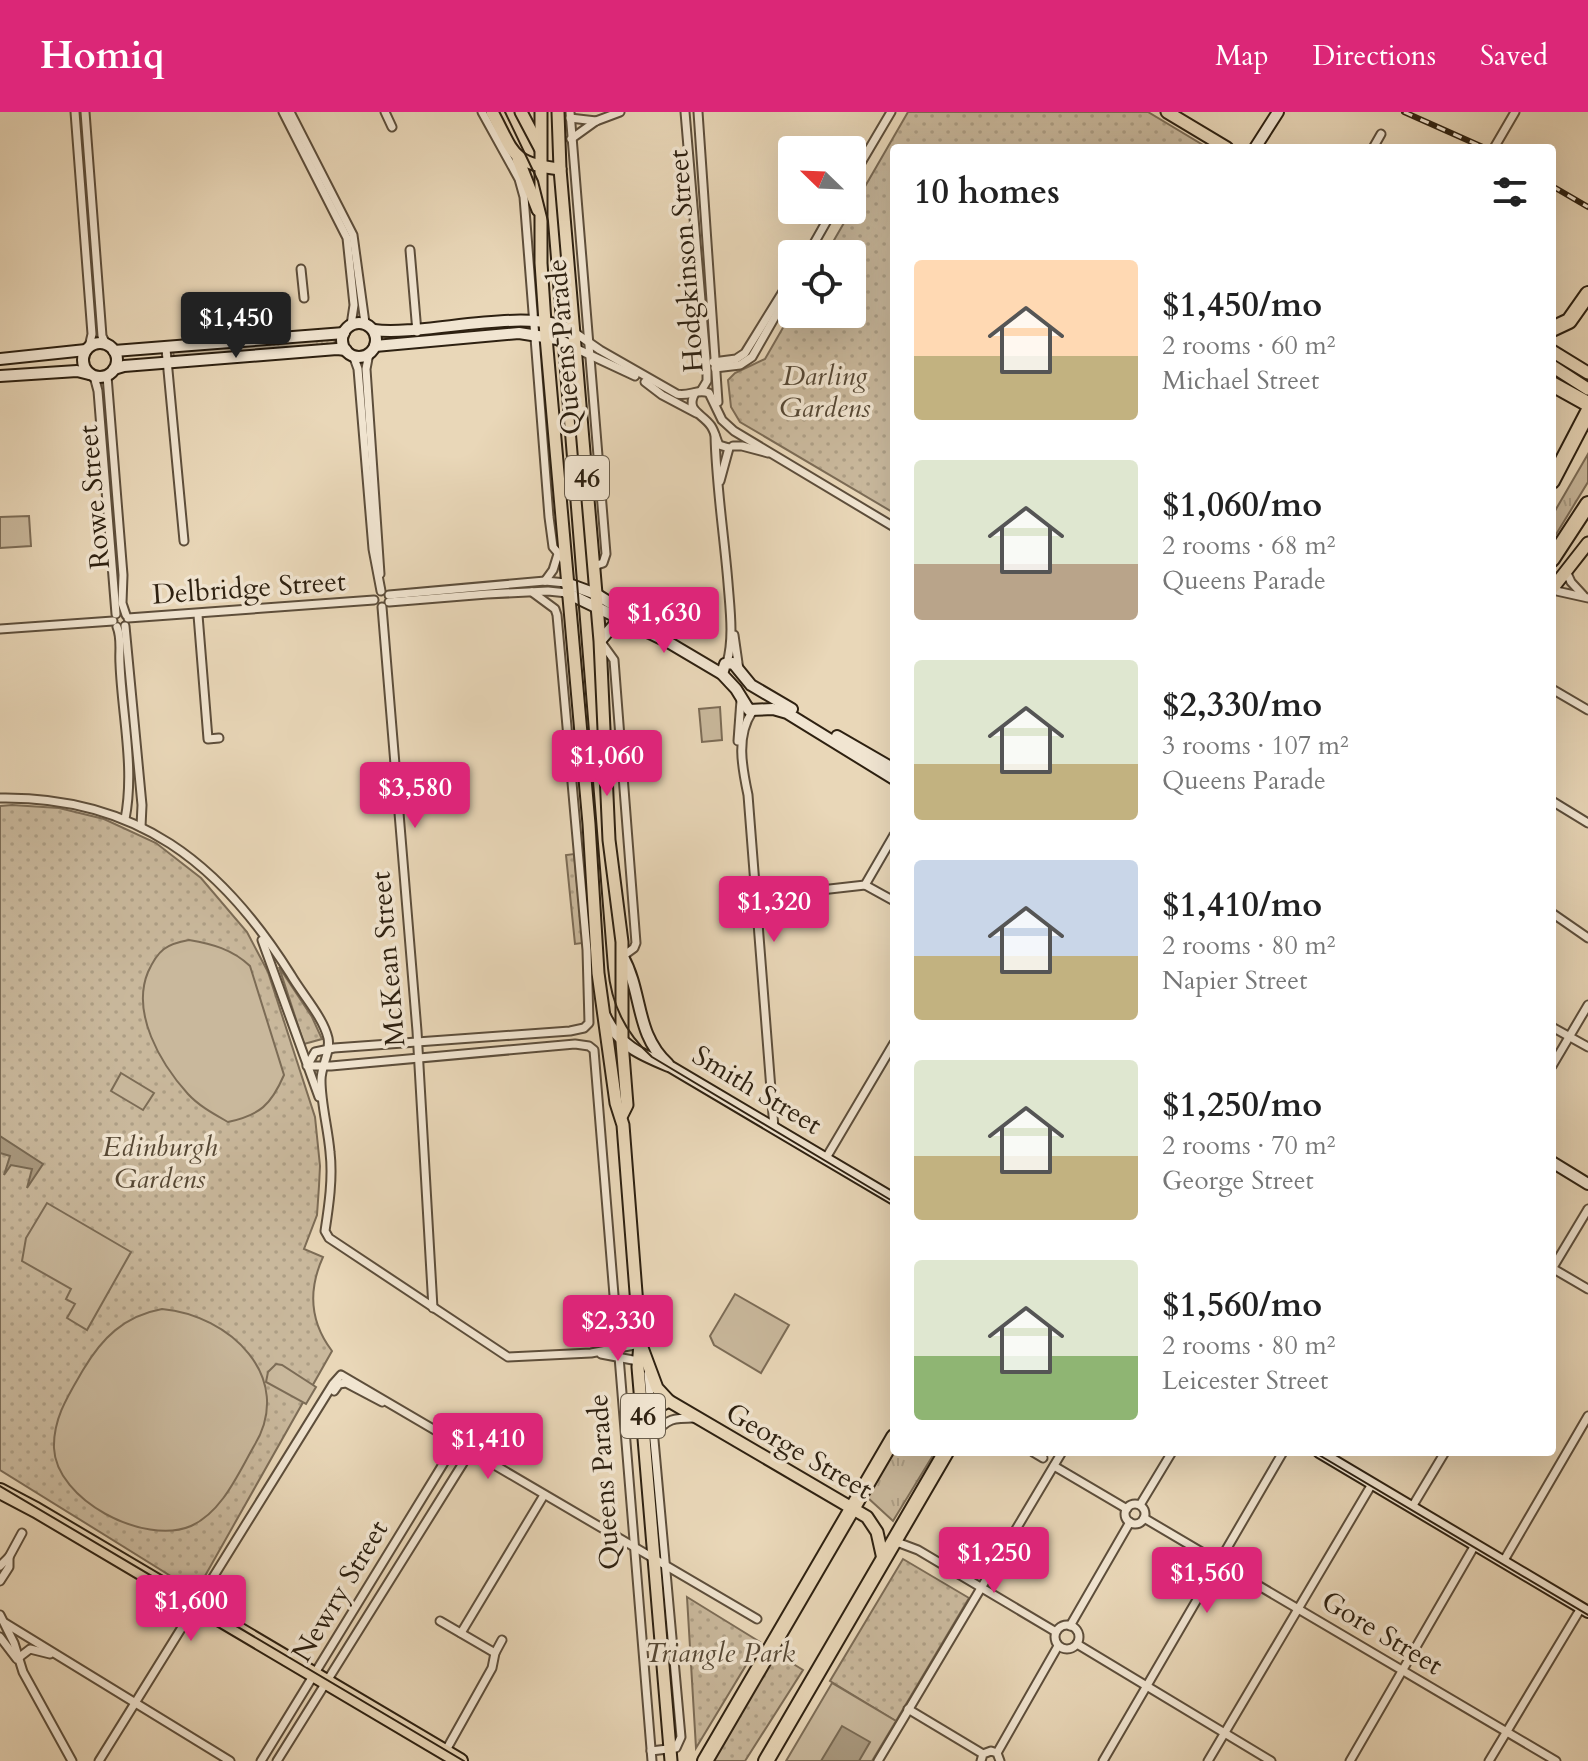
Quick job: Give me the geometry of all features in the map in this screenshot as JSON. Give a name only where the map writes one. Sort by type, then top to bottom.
[{"type":"highway","points":[[1556,327],[1569,321],[1588,294]]},
{"type":"highway","points":[[1562,384],[1588,404]]},
{"type":"highway","points":[[1556,473],[1588,412]]},
{"type":"highway","points":[[1556,553],[1588,504]]},
{"type":"highway","points":[[705,1761],[890,1444]]},
{"type":"highway","points":[[766,1761],[944,1456]]},
{"type":"highway","points":[[0,1483],[36,1510]]},
{"type":"highway","points":[[0,1491],[460,1761]]},
{"type":"main road","points":[[521,112],[541,149],[560,169]]},
{"type":"main road","name":"46","points":[[540,218],[541,112]]},
{"type":"main road","name":"46","points":[[558,112],[560,169],[568,184]]},
{"type":"main road","points":[[1167,112],[1220,144]]},
{"type":"main road","name":"Queens Parade","points":[[488,115],[516,155],[540,218],[536,272],[540,336],[591,853],[598,973],[616,1103],[622,1115],[650,1438],[654,1557],[665,1626],[670,1755]]},
{"type":"main road","points":[[516,155],[526,164],[560,169]]},
{"type":"main road","name":"Queens Parade","points":[[568,184],[564,204],[576,272],[574,332],[600,641],[606,801],[623,957],[622,1042],[627,1105],[622,1115]]},
{"type":"main road","points":[[1556,353],[1583,370]]},
{"type":"main road","points":[[1562,384],[1588,389]]},
{"type":"main road","points":[[1556,584],[1588,543]]},
{"type":"main road","name":"Queens Parade","points":[[642,1361],[657,1388],[669,1401]]},
{"type":"main road","points":[[650,1438],[647,1423],[652,1411],[669,1401]]},
{"type":"main road","name":"George Street","points":[[669,1401],[864,1515],[873,1525],[883,1559]]},
{"type":"street","points":[[75,112],[92,334],[83,361],[92,376]]},
{"type":"street","points":[[85,112],[102,336],[117,360],[110,373]]},
{"type":"street","points":[[283,112],[347,238],[354,305],[342,342],[349,353]]},
{"type":"street","points":[[290,112],[353,235],[372,350]]},
{"type":"street","points":[[385,112],[392,127]]},
{"type":"street","points":[[571,139],[596,121],[620,112]]},
{"type":"street","name":"Hodgkinson Street","points":[[685,112],[707,363],[707,381],[691,403],[696,413]]},
{"type":"street","name":"Hodgkinson Street","points":[[698,112],[718,408]]},
{"type":"street","points":[[866,154],[891,112]]},
{"type":"street","points":[[1258,144],[1278,112]]},
{"type":"street","points":[[1496,144],[1515,112]]},
{"type":"street","name":"Queens Parade","points":[[488,115],[522,189],[536,272]]},
{"type":"street","points":[[570,115],[596,121]]},
{"type":"street","name":"Queens Parade","points":[[570,115],[568,184],[576,272],[587,342],[606,554],[603,563],[594,566]]},
{"type":"street","points":[[1375,144],[1381,134]]},
{"type":"street","points":[[410,250],[418,341]]},
{"type":"street","points":[[301,269],[304,298]]},
{"type":"street","points":[[717,366],[745,353],[778,300]]},
{"type":"street","points":[[707,363],[740,365],[752,357],[778,312]]},
{"type":"street","points":[[0,359],[87,349],[97,343],[110,347],[166,349],[369,327],[417,329],[539,322],[564,326],[677,394],[711,394],[722,420],[734,431],[890,525]]},
{"type":"street","points":[[469,324],[470,337]]},
{"type":"street","points":[[0,376],[77,371],[92,376],[110,373],[124,366],[337,349],[364,356],[372,350],[418,341],[519,333],[565,342],[630,373],[696,413],[710,425],[721,447],[744,446],[768,453]]},
{"type":"street","points":[[166,349],[184,541]]},
{"type":"street","name":"McKean Street","points":[[372,350],[366,369],[381,555],[380,581]]},
{"type":"street","name":"McKean Street","points":[[349,353],[358,369],[373,549],[385,599],[433,1308]]},
{"type":"street","name":"Rowe Street","points":[[110,373],[123,575],[120,663],[129,782],[125,819]]},
{"type":"street","name":"Rowe Street","points":[[92,376],[98,391],[110,547],[142,805],[141,827]]},
{"type":"street","points":[[719,483],[736,441],[734,431]]},
{"type":"street","points":[[715,435],[714,456],[731,625],[731,647],[725,667]]},
{"type":"street","points":[[545,581],[561,557]]},
{"type":"street","points":[[1566,571],[1571,582],[1586,598]]},
{"type":"street","name":"Delbridge Street","points":[[0,629],[374,600],[377,606],[385,599],[409,595],[545,581],[566,588]]},
{"type":"street","points":[[566,588],[597,608],[668,642],[725,667],[735,664],[746,680],[760,691],[890,769]]},
{"type":"street","points":[[385,599],[566,588],[596,594],[696,654],[725,667],[745,707],[756,711],[776,709],[787,713],[890,769]]},
{"type":"street","points":[[1556,590],[1586,598]]},
{"type":"street","points":[[307,1066],[315,1052],[327,1049],[506,1037],[576,1030],[588,1025],[587,950],[557,619],[555,609],[532,592]]},
{"type":"street","points":[[198,615],[208,739],[219,738]]},
{"type":"street","points":[[600,641],[613,626],[628,623]]},
{"type":"street","points":[[731,625],[739,670]]},
{"type":"street","name":"Queens Parade","points":[[600,641],[614,660],[636,943],[623,957]]},
{"type":"street","points":[[742,763],[744,729],[765,700],[760,691]]},
{"type":"street","points":[[1556,691],[1588,710]]},
{"type":"street","points":[[741,700],[738,731],[748,795],[774,1128]]},
{"type":"street","points":[[0,798],[38,798],[97,809],[125,819],[171,844],[204,869],[234,898],[280,958],[328,1037],[321,1079],[331,1161],[326,1234],[508,1357],[618,1352],[640,1344]]},
{"type":"street","points":[[1556,803],[1588,823]]},
{"type":"street","points":[[865,885],[890,842]]},
{"type":"street","points":[[812,891],[865,885],[890,899]]},
{"type":"street","points":[[1556,917],[1588,937]]},
{"type":"street","points":[[253,924],[275,971],[322,1105]]},
{"type":"street","points":[[623,957],[631,974],[647,1037],[671,1067]]},
{"type":"street","points":[[1556,1059],[1588,1005]]},
{"type":"street","name":"Smith Street","points":[[605,1015],[612,1031],[622,1042],[650,1060],[671,1067],[890,1197]]},
{"type":"street","points":[[1556,1029],[1588,1047]]},
{"type":"street","points":[[307,1066],[577,1044],[576,1030]]},
{"type":"street","points":[[506,1037],[506,1051]]},
{"type":"street","name":"Queens Parade","points":[[577,1044],[592,1047],[595,1053],[652,1761]]},
{"type":"street","points":[[826,1158],[890,1057]]},
{"type":"street","points":[[1556,1158],[1588,1177]]},
{"type":"street","points":[[1556,1164],[1588,1184]]},
{"type":"street","points":[[1556,1262],[1588,1209]]},
{"type":"street","points":[[1556,1271],[1588,1289]]},
{"type":"street","points":[[618,1352],[642,1361]]},
{"type":"street","name":"Queens Parade","points":[[642,1361],[652,1411]]},
{"type":"street","points":[[99,1761],[318,1411],[342,1379],[757,1619]]},
{"type":"street","points":[[1503,1562],[1588,1416]]},
{"type":"street","points":[[650,1438],[670,1419],[696,1418]]},
{"type":"street","name":"Queens Parade","points":[[650,1438],[666,1564],[665,1626]]},
{"type":"street","name":"Newry Street","points":[[277,1761],[320,1678],[456,1443]]},
{"type":"street","name":"Newry Street","points":[[261,1761],[470,1452]]},
{"type":"street","points":[[878,1761],[1060,1456]]},
{"type":"street","points":[[1140,1505],[1170,1456]]},
{"type":"street","points":[[1103,1761],[1281,1456]]},
{"type":"street","points":[[1326,1456],[1584,1610],[1489,1761]]},
{"type":"street","points":[[1412,1507],[1443,1456]]},
{"type":"street","points":[[1054,1466],[1127,1509]]},
{"type":"street","points":[[1208,1761],[1372,1484]]},
{"type":"street","points":[[461,1633],[544,1495]]},
{"type":"street","points":[[1131,1505],[1140,1505],[1145,1513],[1144,1518],[1139,1523],[1130,1522],[1125,1515],[1127,1509],[1131,1505]]},
{"type":"street","name":"Gore Street","points":[[1144,1518],[1556,1761]]},
{"type":"street","points":[[1070,1626],[1130,1522]]},
{"type":"street","points":[[0,1566],[9,1557],[22,1533]]},
{"type":"street","points":[[894,1541],[918,1550],[1056,1632]]},
{"type":"street","points":[[1350,1761],[1475,1545]]},
{"type":"street","points":[[0,1581],[9,1567],[9,1557]]},
{"type":"street","points":[[0,1615],[14,1643],[17,1659]]},
{"type":"street","points":[[440,1621],[495,1653]]},
{"type":"street","points":[[5,1623],[230,1761]]},
{"type":"street","points":[[640,1628],[665,1626]]},
{"type":"street","points":[[908,1709],[982,1758],[988,1751],[999,1757],[1058,1646],[1056,1632],[1070,1626],[1078,1633],[1077,1644]]},
{"type":"street","points":[[0,1637],[17,1659],[72,1761]]},
{"type":"street","points":[[445,1752],[492,1668],[502,1640]]},
{"type":"street","points":[[1077,1644],[1271,1761]]},
{"type":"street","points":[[1058,1646],[1068,1649],[1077,1644]]},
{"type":"street","points":[[17,1659],[30,1649],[60,1657]]},
{"type":"street","name":"Queens Parade","points":[[651,1751],[670,1755]]},
{"type":"green space","name":"Darling Gardens","points":[[908,112],[1148,112],[1201,144],[890,144],[890,511],[740,422],[731,407],[728,380],[735,373],[765,359],[783,328],[866,328],[866,240],[834,240],[843,224],[866,224],[866,185]]},
{"type":"green space","points":[[334,337],[335,345],[174,358],[173,351]]},
{"type":"green space","points":[[1588,454],[1588,482],[1556,534],[1556,509]]},
{"type":"green space","points":[[29,516],[31,546],[0,548],[0,517]]},
{"type":"green space","points":[[720,707],[722,740],[702,742],[699,709]]},
{"type":"green space","name":"Edinburgh Gardens","points":[[0,806],[59,808],[104,819],[156,843],[201,878],[247,932],[268,972],[315,1117],[320,1166],[317,1215],[304,1249],[323,1257],[315,1282],[314,1306],[319,1329],[332,1351],[201,1583],[182,1583],[0,1470]]},
{"type":"green space","points":[[574,854],[583,943],[575,944],[566,855]]},
{"type":"green space","points":[[189,940],[221,948],[250,966],[284,1075],[263,1107],[228,1122],[197,1102],[178,1082],[159,1053],[146,1020],[144,988],[152,964],[164,949]]},
{"type":"green space","points":[[279,967],[312,1017],[322,1039],[304,1044]]},
{"type":"green space","points":[[121,1073],[154,1093],[143,1110],[111,1091]]},
{"type":"green space","points":[[47,1203],[131,1252],[87,1330],[67,1318],[75,1304],[66,1299],[71,1289],[22,1261],[26,1238]]},
{"type":"green space","points":[[735,1294],[789,1325],[761,1373],[714,1345],[710,1336]]},
{"type":"green space","points":[[162,1309],[211,1323],[232,1337],[249,1354],[261,1374],[267,1396],[265,1421],[228,1491],[202,1520],[172,1531],[150,1530],[128,1524],[86,1501],[70,1485],[59,1467],[54,1448],[56,1427],[63,1407],[98,1348],[125,1323]]},
{"type":"green space","points":[[276,1364],[316,1387],[306,1404],[266,1382],[268,1372]]},
{"type":"green space","points":[[891,1456],[933,1456],[893,1521],[867,1497]]},
{"type":"green space","points":[[903,1559],[969,1598],[896,1721],[830,1681]]},
{"type":"green space","name":"Triangle Park","points":[[687,1597],[760,1642],[696,1748]]},
{"type":"green space","points":[[774,1652],[803,1670],[745,1761],[712,1761]]},
{"type":"green space","points":[[832,1683],[896,1721],[872,1761],[786,1761]]},
{"type":"shaded area","points":[[0,1136],[43,1164],[27,1188],[32,1169],[11,1165],[4,1175],[10,1156],[0,1153]]},
{"type":"shaded area","points":[[842,1726],[870,1742],[859,1761],[821,1761]]},
{"type":"tram line","points":[[505,112],[538,181],[548,221],[608,968],[616,1006],[634,1038],[652,1057],[890,1200]]},
{"type":"tram line","points":[[1321,1456],[1588,1615]]},
{"type":"tram line","points":[[0,1486],[464,1761]]},
{"type":"railway","points":[[1404,112],[1476,144]]},
{"type":"railway","points":[[1556,188],[1588,207]]}]
